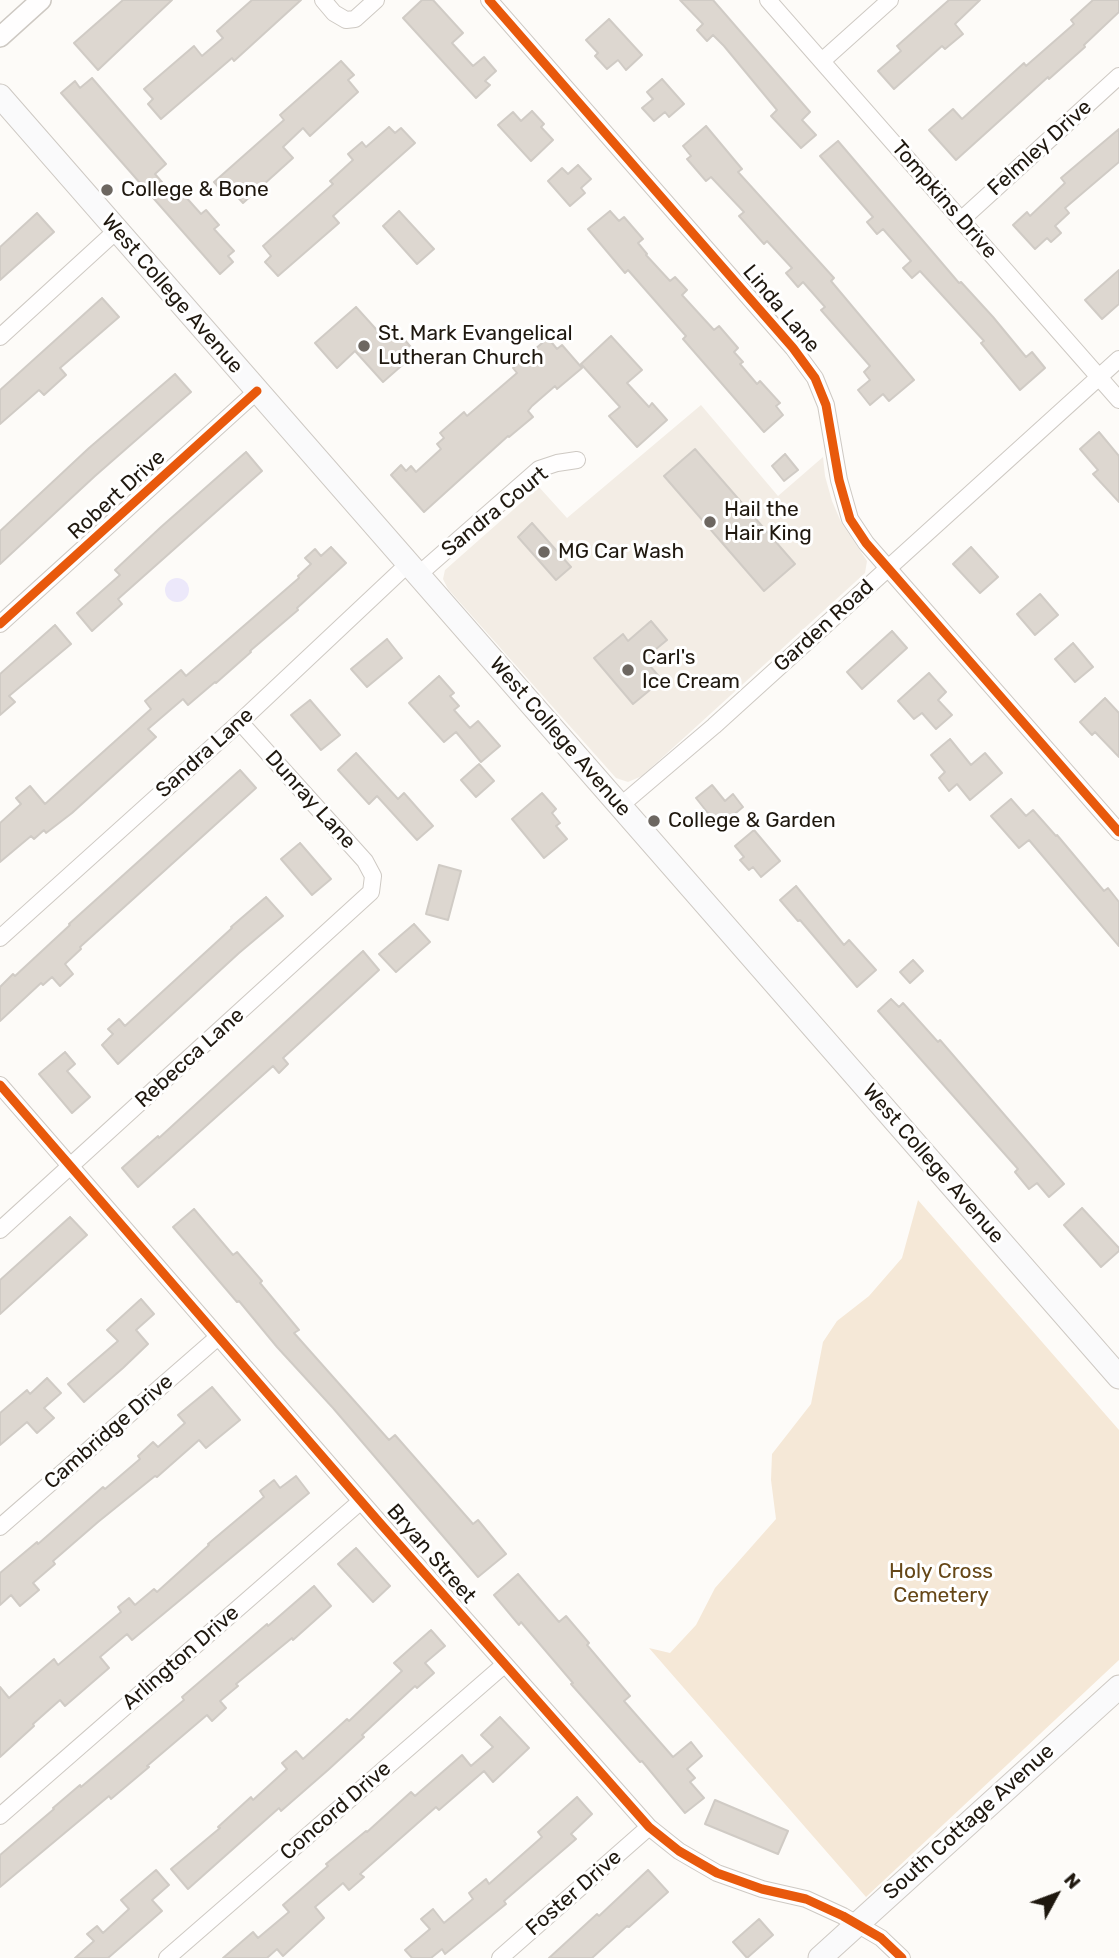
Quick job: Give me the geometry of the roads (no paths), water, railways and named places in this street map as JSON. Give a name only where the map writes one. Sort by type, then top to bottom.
[{"type":"main road","name":"West College Avenue","points":[[0,96],[1119,1377]]},
{"type":"main road","name":"South Cottage Avenue","points":[[820,1958],[1119,1687]]},
{"type":"street","points":[[0,37],[41,0]]},
{"type":"street","points":[[323,0],[334,13],[346,20],[355,19],[376,0]]},
{"type":"street","name":"Linda Lane","points":[[489,0],[793,348],[815,378],[826,405],[836,470],[850,519],[866,543],[1119,832]]},
{"type":"street","name":"Tompkins Drive","points":[[768,0],[1119,400]]},
{"type":"street","points":[[822,61],[890,0]]},
{"type":"street","name":"Felmley Drive","points":[[961,220],[1119,76]]},
{"type":"street","points":[[0,337],[116,231]]},
{"type":"street","name":"Garden Road","points":[[620,806],[715,726],[1119,359]]},
{"type":"street","name":"Robert Drive","points":[[0,624],[257,391]]},
{"type":"street","name":"Sandra Court","points":[[413,570],[539,469],[577,460]]},
{"type":"street","name":"Sandra Lane","points":[[0,938],[413,570]]},
{"type":"street","name":"Dunray Lane","points":[[240,722],[365,861],[373,881]]},
{"type":"street","name":"Rebecca Lane","points":[[0,1230],[359,905],[371,892],[373,881]]},
{"type":"street","name":"Bryan Street","points":[[0,1085],[504,1665],[649,1827],[679,1851],[717,1873],[762,1889],[806,1899],[881,1938],[902,1958]]},
{"type":"street","name":"Cambridge Drive","points":[[0,1527],[218,1337]]},
{"type":"street","name":"Arlington Drive","points":[[0,1816],[361,1501]]},
{"type":"street","name":"Concord Drive","points":[[167,1958],[504,1665]]},
{"type":"street","name":"Foster Drive","points":[[500,1958],[649,1827]]},
{"type":"place","name":"College & Bone","points":[[107,190]]},
{"type":"place","name":"St. Mark Evangelical Lutheran Church","points":[[364,346]]},
{"type":"place","name":"Hail the Hair King","points":[[710,522]]},
{"type":"place","name":"MG Car Wash","points":[[544,552]]},
{"type":"place","name":"Carl's Ice Cream","points":[[628,670]]},
{"type":"place","name":"College & Garden","points":[[654,821]]},
{"type":"park label","name":"Holy Cross Cemetery","points":[[941,1584]]}]
